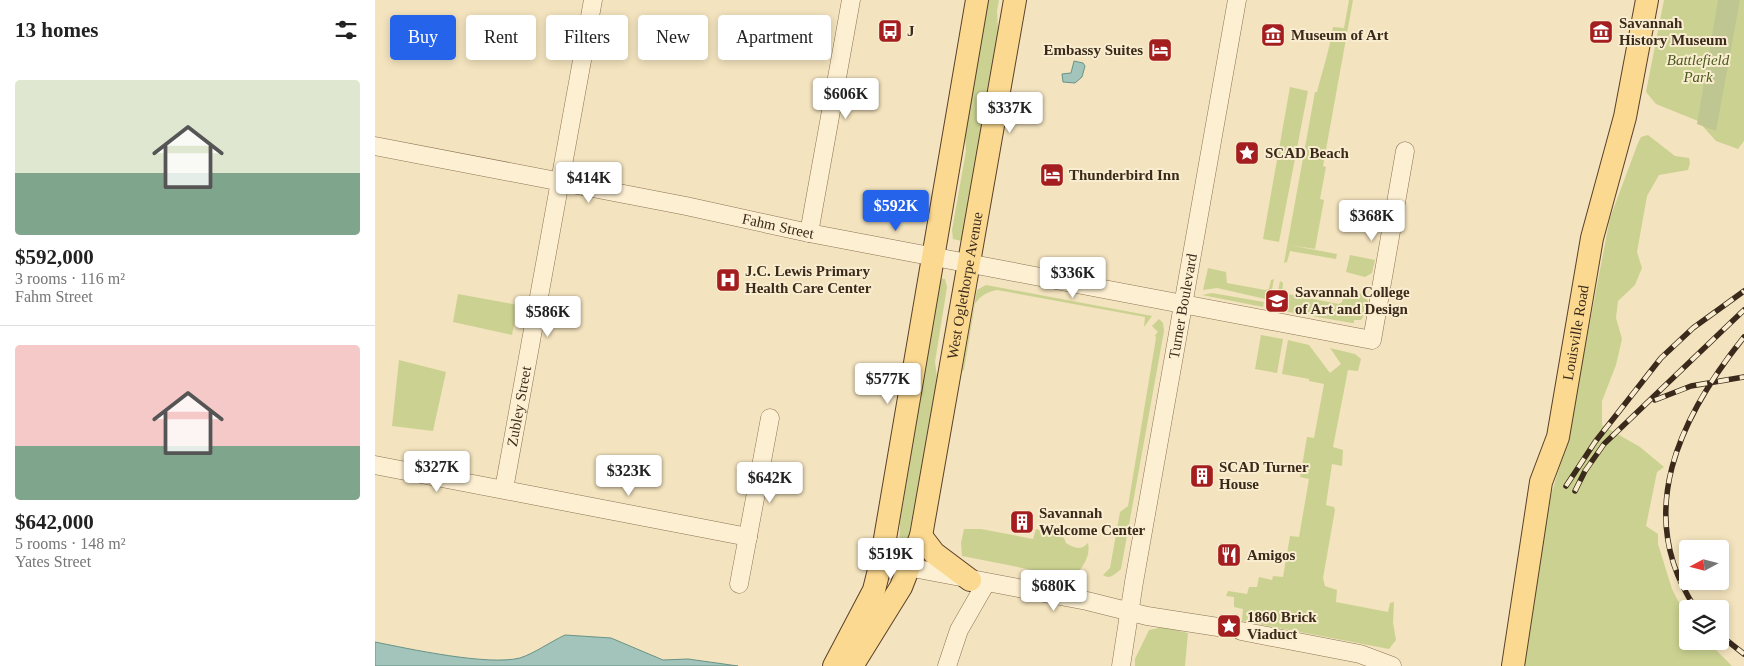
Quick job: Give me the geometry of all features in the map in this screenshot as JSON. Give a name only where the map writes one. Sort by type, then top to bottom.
[{"type":"main road","points":[[840,666],[874,590],[881,562],[977,0]]},
{"type":"main road","name":"West Oglethorpe Avenue","points":[[840,666],[901,587],[921,536],[1015,0]]},
{"type":"main road","name":"Louisville Road","points":[[1513,666],[1541,482],[1558,437],[1592,238],[1625,117],[1647,0]]},
{"type":"main road","points":[[921,536],[934,553],[978,581]]},
{"type":"street","name":"Zubley Street","points":[[504,489],[593,0]]},
{"type":"street","points":[[809,233],[851,0]]},
{"type":"street","name":"Turner Boulevard","points":[[1121,666],[1237,0]]},
{"type":"street","name":"Fahm Street","points":[[375,146],[686,206],[809,233],[1372,340],[1405,151]]},
{"type":"street","points":[[739,584],[770,418]]},
{"type":"street","points":[[375,464],[748,536]]},
{"type":"street","points":[[881,562],[1087,601],[1129,612],[1218,627]]},
{"type":"street","points":[[947,666],[978,581]]},
{"type":"street","points":[[1241,631],[1360,654],[1392,666]]},
{"type":"green space","points":[[985,0],[999,0],[997,11],[999,48],[962,241],[953,239],[952,230],[966,151],[964,116]]},
{"type":"green space","points":[[1349,0],[1353,0],[1323,166],[1326,167],[1320,199],[1324,200],[1315,249],[1289,245],[1337,254],[1336,259],[1290,251],[1287,262],[1284,263],[1315,92],[1317,92],[1333,27],[1344,28]]},
{"type":"green space","name":"Battlefield Park","points":[[1664,0],[1744,0],[1744,141],[1738,149],[1716,141],[1698,121],[1656,104],[1646,92]]},
{"type":"green space","points":[[1718,0],[1740,0],[1716,131],[1697,124]]},
{"type":"green space","points":[[1290,87],[1308,91],[1279,242],[1263,239]]},
{"type":"green space","points":[[1648,135],[1675,156],[1689,158],[1690,163],[1688,170],[1659,175],[1647,196],[1637,252],[1642,268],[1635,285],[1618,301],[1616,318],[1622,339],[1616,365],[1602,401],[1602,425],[1640,447],[1664,467],[1657,472],[1646,526],[1658,534],[1658,544],[1672,589],[1679,603],[1679,650],[1716,650],[1732,666],[1523,666],[1550,498],[1566,446],[1610,218],[1641,137]]},
{"type":"green space","points":[[1350,255],[1375,260],[1372,273],[1365,277],[1346,272]]},
{"type":"green space","points":[[1208,268],[1226,272],[1227,283],[1265,290],[1269,289],[1271,280],[1274,279],[1270,300],[1217,288],[1203,290]]},
{"type":"green space","points":[[938,278],[945,279],[947,287],[935,362],[938,386],[909,542],[901,556],[899,552],[900,522],[910,462],[907,436]]},
{"type":"green space","points":[[1280,281],[1283,283],[1282,293],[1339,304],[1342,302],[1345,291],[1363,294],[1368,301],[1367,310],[1361,320],[1354,320],[1354,323],[1283,311],[1277,297]]},
{"type":"green space","points":[[986,285],[1152,316],[1144,327],[1145,317],[997,290],[993,291],[982,296],[975,304],[964,370],[962,371],[977,290]]},
{"type":"green space","points":[[1212,293],[1264,302],[1263,307],[1202,295]]},
{"type":"green space","points":[[458,294],[518,305],[512,335],[453,322]]},
{"type":"green space","points":[[1159,319],[1163,323],[1164,331],[1121,569],[1108,577],[1103,575],[1110,568],[1120,512],[1128,506],[1155,335],[1158,332],[1152,326]]},
{"type":"green space","points":[[1261,335],[1283,339],[1277,373],[1255,369]]},
{"type":"green space","points":[[1288,340],[1309,345],[1330,373],[1341,364],[1330,348],[1355,354],[1361,359],[1358,371],[1348,370],[1333,447],[1343,450],[1342,466],[1332,464],[1326,505],[1334,507],[1335,510],[1323,578],[1325,586],[1337,590],[1336,602],[1388,612],[1390,603],[1394,602],[1393,623],[1396,640],[1389,649],[1242,621],[1243,609],[1234,607],[1234,597],[1226,596],[1228,591],[1247,594],[1249,587],[1257,587],[1259,577],[1272,580],[1273,576],[1283,577],[1290,536],[1299,537],[1309,479],[1300,477],[1307,437],[1314,438],[1324,384],[1282,374]]},
{"type":"green space","points":[[399,360],[446,372],[433,431],[392,426]]},
{"type":"green space","points":[[964,529],[981,529],[1033,539],[1036,529],[1064,538],[1066,543],[1075,547],[1080,548],[1088,543],[1089,548],[1087,558],[1073,578],[962,556],[961,543]]},
{"type":"green space","points":[[1163,627],[1188,633],[1185,666],[1135,666],[1135,659],[1149,630]]},
{"type":"water","points":[[1074,61],[1083,63],[1085,66],[1082,77],[1075,83],[1063,82],[1062,74],[1071,73]]},
{"type":"water","points":[[565,635],[611,638],[663,660],[688,659],[738,666],[375,666],[375,642],[449,656],[506,660],[526,656]]},
{"type":"railway","points":[[1566,486],[1595,442],[1661,358],[1693,328],[1744,291]]},
{"type":"railway","points":[[1575,491],[1585,471],[1604,444],[1744,310]]},
{"type":"railway","points":[[1691,600],[1677,573],[1667,538],[1666,502],[1672,467],[1684,433],[1701,400],[1721,368],[1744,337]]},
{"type":"railway","points":[[1655,400],[1691,386],[1744,377]]},
{"type":"railway","points":[[1729,642],[1744,654]]},
{"type":"place","name":"J","points":[[890,31]]},
{"type":"place","name":"Savannah History Museum","points":[[1601,32]]},
{"type":"place","name":"Museum of Art","points":[[1273,35]]},
{"type":"place","name":"Embassy Suites","points":[[1160,50]]},
{"type":"place","name":"SCAD Beach","points":[[1247,153]]},
{"type":"place","name":"Thunderbird Inn","points":[[1052,175]]},
{"type":"place","name":"J.C. Lewis Primary Health Care Center","points":[[728,280]]},
{"type":"place","name":"Savannah College of Art and Design","points":[[1277,301]]},
{"type":"place","name":"SCAD Turner House","points":[[1202,476]]},
{"type":"place","name":"Savannah Welcome Center","points":[[1022,522]]},
{"type":"place","name":"Amigos","points":[[1229,555]]},
{"type":"place","name":"1860 Brick Viaduct","points":[[1229,626]]}]
